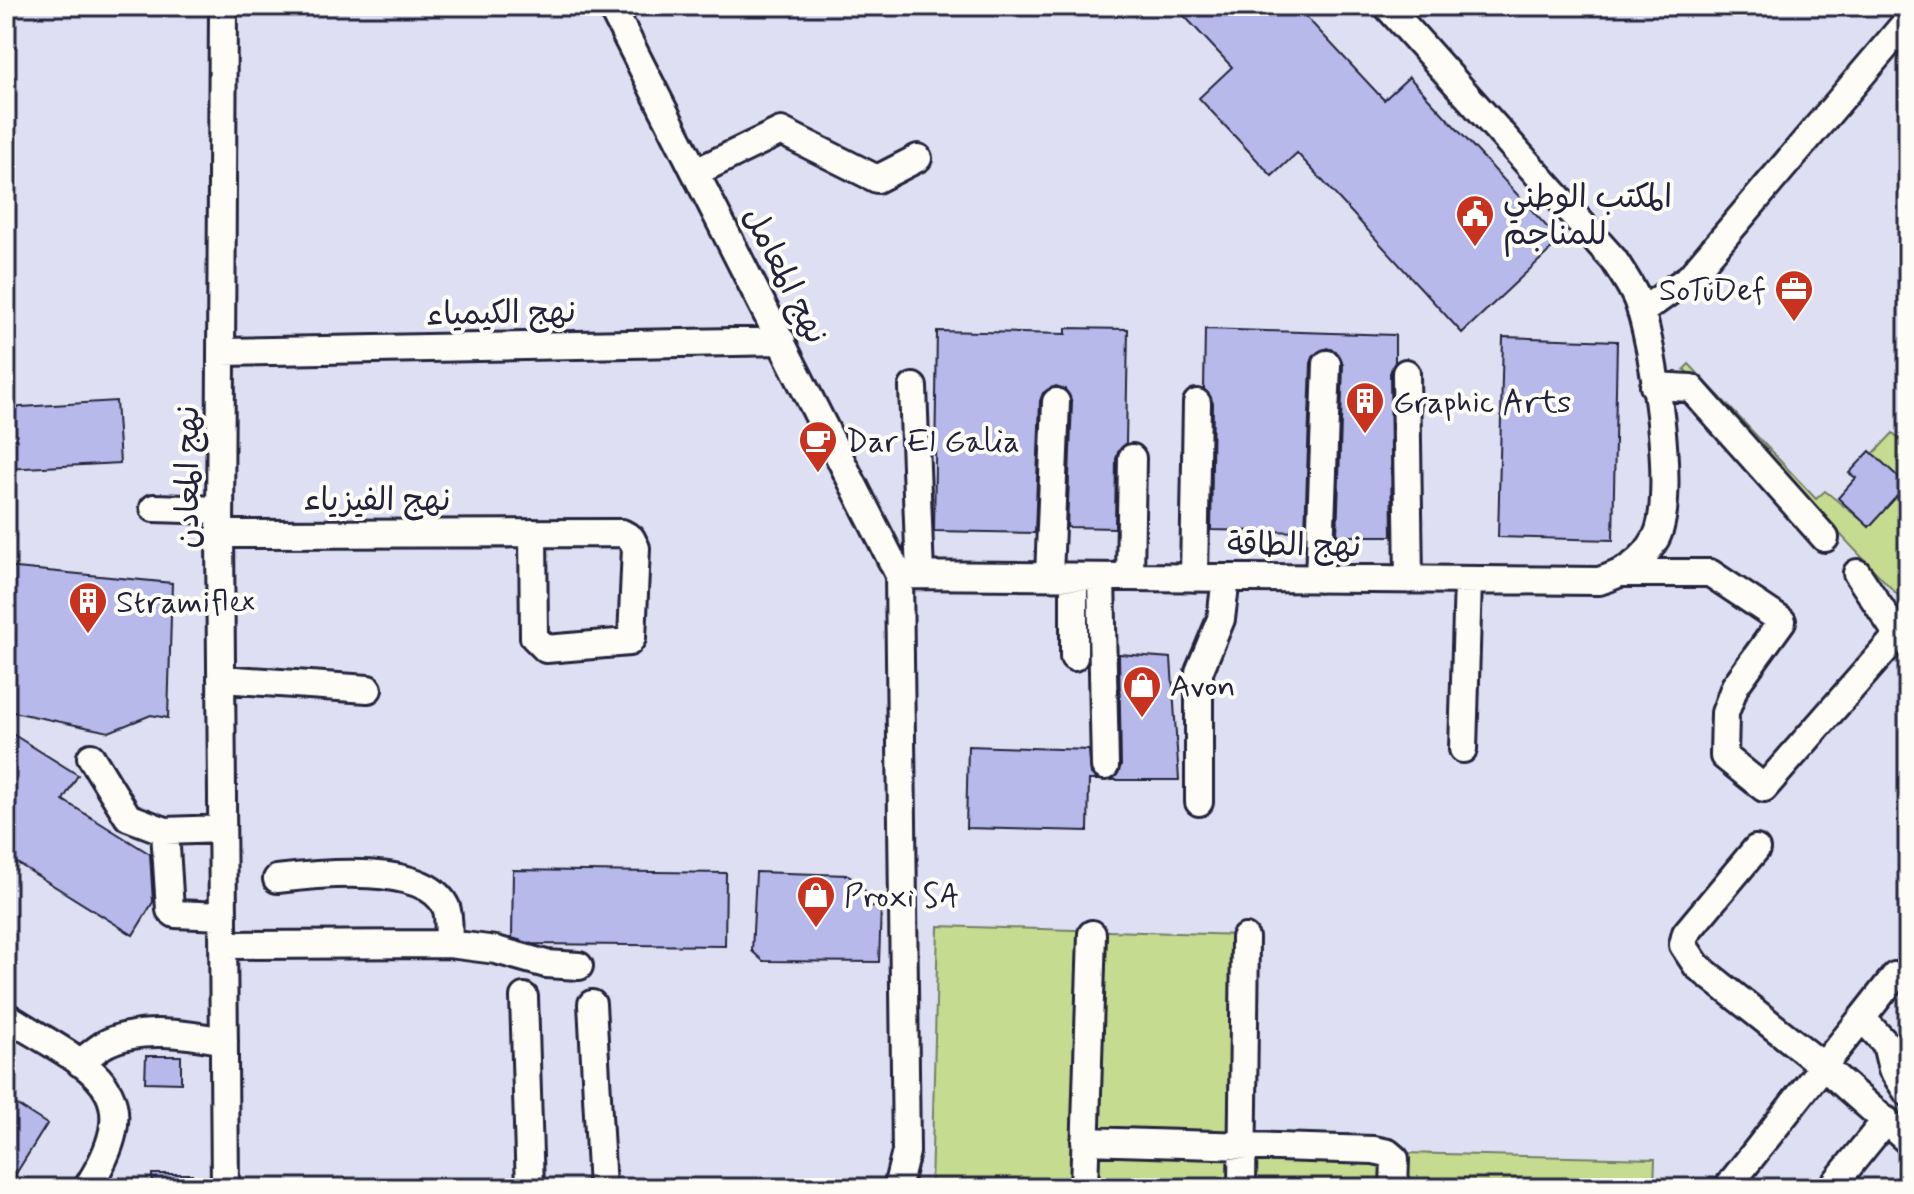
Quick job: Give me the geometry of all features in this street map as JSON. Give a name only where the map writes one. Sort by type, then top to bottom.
[{"type":"street","name":"نهج المعادن","points":[[223,6],[220,522],[225,1188]]},
{"type":"street","name":"نهج المعامل","points":[[611,6],[782,341],[910,575]]},
{"type":"street","points":[[1387,6],[1614,260],[1641,312],[1648,337],[1666,483],[1657,536],[1643,557],[1624,573]]},
{"type":"street","points":[[1641,312],[1690,277],[1908,20]]},
{"type":"street","points":[[696,172],[781,131],[877,179],[918,158]]},
{"type":"street","name":"نهج الكيمياء","points":[[222,352],[782,341]]},
{"type":"street","points":[[1319,579],[1327,364]]},
{"type":"street","points":[[1406,373],[1409,580]]},
{"type":"street","points":[[1654,386],[1691,388],[1825,538]]},
{"type":"street","points":[[897,1188],[906,1152],[913,387]]},
{"type":"street","points":[[1056,402],[1062,576],[1074,657]]},
{"type":"street","points":[[1194,578],[1197,403]]},
{"type":"street","points":[[1130,577],[1132,458]]},
{"type":"street","name":"نهج الفيزياء","points":[[154,508],[220,522],[533,533],[622,533],[631,538],[636,548],[632,638],[629,642],[546,649],[540,646],[534,637],[533,533]]},
{"type":"street","name":"نهج الطاقة","points":[[910,575],[1599,581],[1624,573],[1710,573],[1782,621],[1735,686],[1725,713],[1724,756],[1764,788],[1898,635],[1857,573]]},
{"type":"street","points":[[1101,577],[1105,766]]},
{"type":"street","points":[[1199,802],[1199,672],[1221,619],[1226,578]]},
{"type":"street","points":[[1463,749],[1468,580]]},
{"type":"street","points":[[221,679],[368,689]]},
{"type":"street","points":[[91,757],[128,817],[165,831],[222,829]]},
{"type":"street","points":[[165,831],[170,910],[175,914],[223,916]]},
{"type":"street","points":[[1756,849],[1686,933],[1683,945],[1697,966],[1823,1066],[1908,1141]]},
{"type":"street","points":[[277,879],[333,872],[409,880],[437,894],[447,909],[449,944]]},
{"type":"street","points":[[1084,1188],[1092,934]]},
{"type":"street","points":[[1242,1188],[1245,938]]},
{"type":"street","points":[[224,945],[449,944],[496,950],[546,964],[579,966]]},
{"type":"street","points":[[1727,1188],[1895,976]]},
{"type":"street","points":[[524,997],[530,1188]]},
{"type":"street","points":[[592,1004],[602,1188]]},
{"type":"street","points":[[6,1016],[103,1081],[115,1103],[115,1130],[108,1155],[87,1188]]},
{"type":"street","points":[[1862,1018],[1886,1044],[1892,1069],[1908,1093]]},
{"type":"street","points":[[80,1063],[105,1044],[130,1036],[192,1034],[224,1041]]},
{"type":"street","points":[[1831,1188],[1886,1120]]},
{"type":"street","points":[[1085,1141],[1388,1153],[1395,1159],[1394,1188]]},
{"type":"shaded area","points":[[6,6],[1908,6],[1908,1188],[6,1188]]},
{"type":"green space","points":[[1689,364],[1816,499],[1825,491],[1869,526],[1897,496],[1902,500],[1908,493],[1908,606],[1684,369]]},
{"type":"green space","points":[[1893,433],[1908,447],[1908,486],[1873,454]]},
{"type":"green space","points":[[938,926],[1243,935],[1237,1149],[1655,1159],[1654,1188],[931,1188]]},
{"type":"building","points":[[1175,6],[1296,6],[1384,100],[1409,77],[1560,241],[1462,333],[1297,153],[1272,176],[1199,98],[1232,67]]},
{"type":"building","points":[[1066,328],[1128,329],[1126,443],[1116,458],[1115,528],[1067,527],[1072,402],[1065,389],[1056,386],[1043,393],[1040,401],[1035,533],[934,531],[937,331],[1066,334]]},
{"type":"building","points":[[1205,329],[1395,335],[1395,362],[1390,373],[1392,536],[1337,536],[1343,365],[1336,351],[1327,348],[1314,355],[1311,363],[1305,532],[1211,530],[1213,403],[1204,389]]},
{"type":"building","points":[[1503,337],[1617,341],[1613,540],[1498,537]]},
{"type":"building","points":[[116,401],[120,463],[6,469],[6,408]]},
{"type":"building","points":[[1870,451],[1908,486],[1908,493],[1902,500],[1897,496],[1869,527],[1838,498],[1856,478],[1849,473]]},
{"type":"building","name":"Stramiflex","points":[[6,567],[172,583],[168,718],[151,715],[109,732],[8,711]]},
{"type":"building","name":"Avon","points":[[1119,654],[1171,658],[1179,780],[1112,780],[1121,766]]},
{"type":"building","points":[[6,730],[78,775],[63,800],[150,854],[153,902],[133,935],[6,856]]},
{"type":"building","points":[[968,746],[1089,750],[1091,774],[1098,780],[1089,780],[1088,831],[966,828]]},
{"type":"building","points":[[513,870],[726,873],[725,946],[532,944],[512,938]]},
{"type":"building","name":"Proxi SA","points":[[756,872],[848,875],[865,891],[865,907],[881,907],[879,962],[763,961],[752,951]]},
{"type":"building","points":[[146,1056],[181,1056],[181,1083],[145,1082]]},
{"type":"building","points":[[6,1098],[47,1124],[7,1188],[6,1188]]},
{"type":"building","points":[[152,1174],[192,1174],[191,1188],[152,1188]]},
{"type":"place","name":"المكتب الوطني للمناجم","points":[[1475,248]]},
{"type":"place","name":"SoTuDef","points":[[1794,323]]},
{"type":"place","name":"Graphic Arts","points":[[1365,435]]},
{"type":"place","name":"Dar El Galia","points":[[818,474]]},
{"type":"place","name":"Stramiflex","points":[[88,635]]},
{"type":"place","name":"Avon","points":[[1142,719]]},
{"type":"place","name":"Proxi SA","points":[[816,929]]}]
